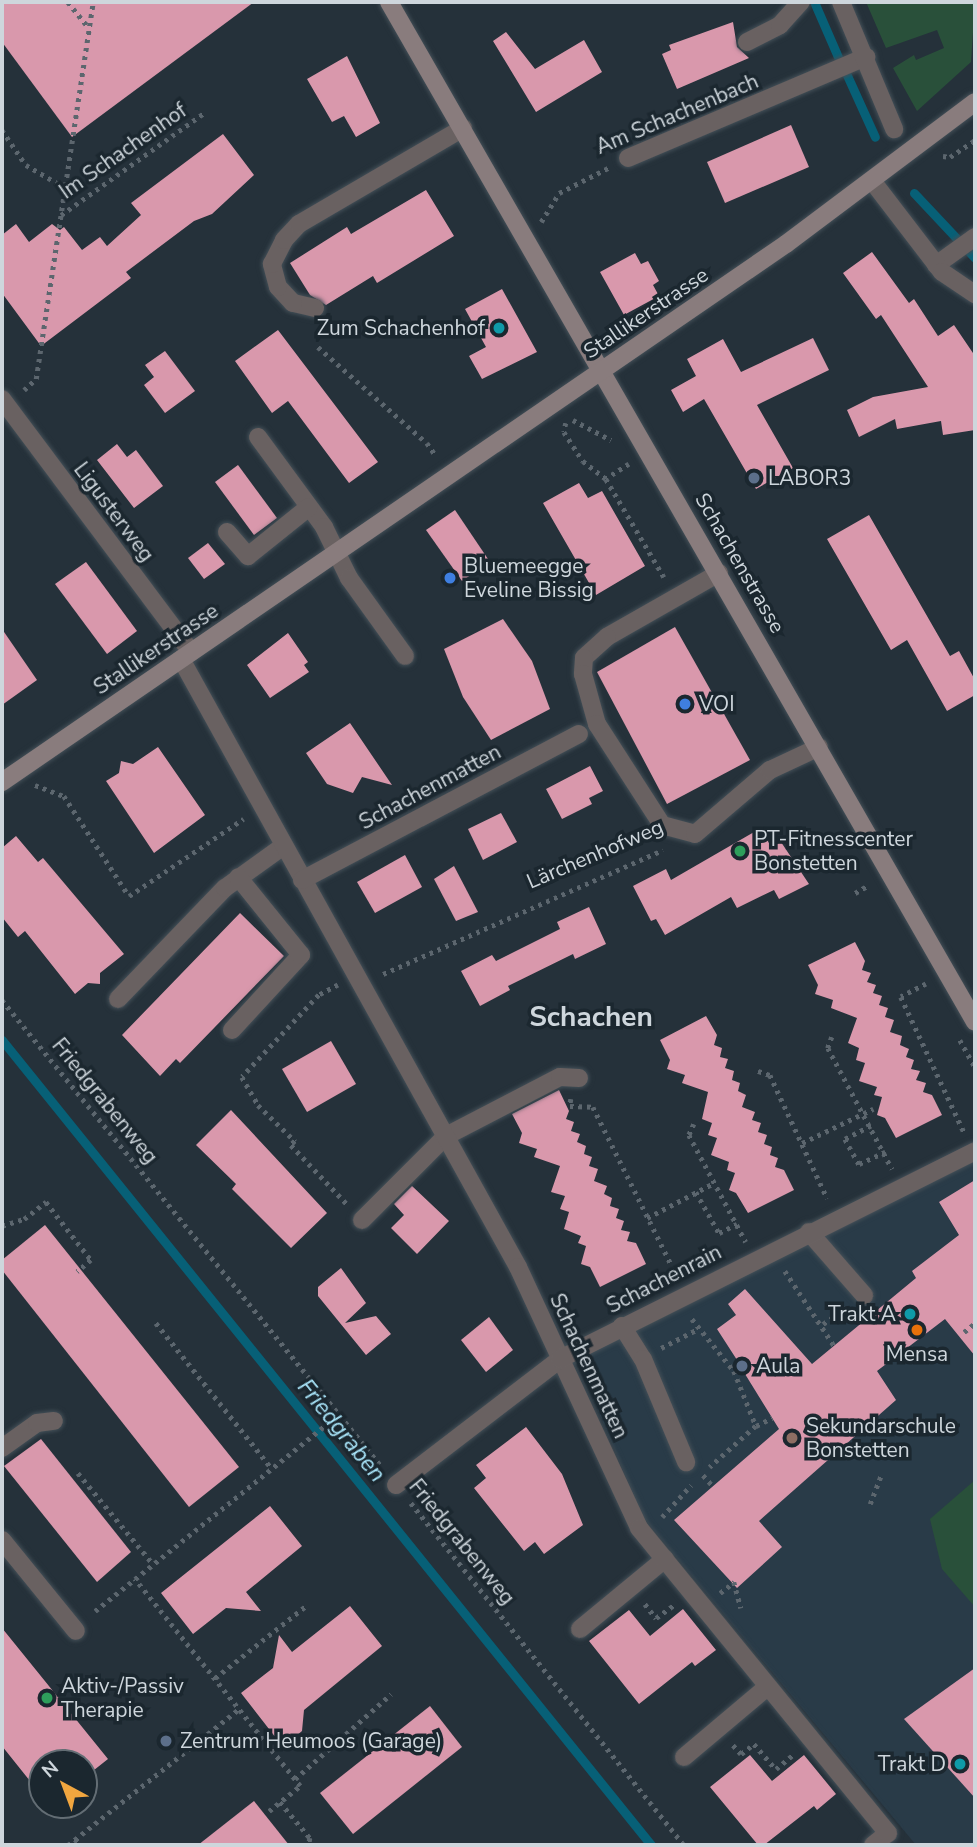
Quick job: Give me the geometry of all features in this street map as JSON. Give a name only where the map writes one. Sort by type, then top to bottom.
[{"type":"street","name":"Schachenstrasse","points":[[389,2],[529,240],[975,1023]]},
{"type":"street","name":"Am Schachenbach","points":[[747,42],[780,25],[801,2]]},
{"type":"street","points":[[841,2],[894,129]]},
{"type":"street","name":"Am Schachenbach","points":[[628,158],[866,57]]},
{"type":"street","name":"Stallikerstrasse","points":[[4,777],[22,768],[186,656],[873,182],[975,102]]},
{"type":"street","points":[[316,308],[293,303],[278,287],[272,264],[284,240],[299,224],[463,128]]},
{"type":"street","points":[[873,182],[975,294]]},
{"type":"street","points":[[944,260],[975,237]]},
{"type":"street","name":"Ligusterweg","points":[[4,403],[186,656]]},
{"type":"street","points":[[258,437],[309,507],[336,553],[405,656]]},
{"type":"street","points":[[227,532],[248,556],[309,507]]},
{"type":"street","points":[[695,834],[662,825],[643,802],[597,724],[583,674],[584,658],[607,637],[719,573]]},
{"type":"street","name":"Schachenmatten","points":[[186,656],[282,847],[518,1267],[639,1528],[888,1833],[873,1845]]},
{"type":"street","name":"Schachenmatten","points":[[302,880],[579,734]]},
{"type":"street","name":"Lärchenhofweg","points":[[695,834],[770,769],[819,747]]},
{"type":"street","points":[[118,999],[238,877],[282,847]]},
{"type":"street","points":[[232,1030],[301,955],[238,877]]},
{"type":"street","points":[[362,1220],[446,1136],[560,1077],[579,1078]]},
{"type":"street","name":"Schachenrain","points":[[396,1485],[560,1359],[755,1258],[974,1152]]},
{"type":"street","points":[[809,1232],[864,1295]]},
{"type":"street","points":[[622,1326],[643,1359],[686,1462]]},
{"type":"street","points":[[2,1448],[37,1423],[54,1421]]},
{"type":"street","points":[[2,1540],[76,1631]]},
{"type":"street","points":[[580,1629],[665,1559]]},
{"type":"street","points":[[684,1757],[767,1687]]},
{"type":"path","points":[[68,2],[89,28]]},
{"type":"path","name":"Im Schachenhof","points":[[4,403],[36,379],[67,189],[93,2]]},
{"type":"path","name":"Im Schachenhof","points":[[61,215],[204,113]]},
{"type":"path","name":"Im Schachenhof","points":[[2,130],[26,165],[67,189]]},
{"type":"path","points":[[950,157],[975,140]]},
{"type":"path","name":"Am Schachenbach","points":[[529,240],[559,193],[628,158]]},
{"type":"path","points":[[318,347],[427,443],[438,459]]},
{"type":"path","points":[[567,418],[564,432],[583,461],[606,479],[674,597]]},
{"type":"path","points":[[606,479],[630,463]]},
{"type":"path","points":[[22,768],[37,788],[64,796],[128,896],[246,817]]},
{"type":"path","name":"Lärchenhofweg","points":[[374,978],[695,834]]},
{"type":"path","points":[[855,893],[872,884]]},
{"type":"path","points":[[342,983],[319,995],[242,1077],[258,1105],[295,1141],[291,1145],[362,1220]]},
{"type":"path","points":[[927,983],[901,998],[974,1152]]},
{"type":"path","name":"Friedgrabenweg","points":[[2,1000],[684,1845]]},
{"type":"path","points":[[832,1037],[828,1048],[885,1152],[901,1189]]},
{"type":"path","points":[[758,1071],[770,1075],[836,1218]]},
{"type":"path","points":[[579,1108],[593,1107],[677,1276]]},
{"type":"path","points":[[802,1143],[873,1109]]},
{"type":"path","points":[[694,1125],[689,1135],[755,1258]]},
{"type":"path","points":[[871,1126],[845,1139],[859,1164],[885,1152]]},
{"type":"path","points":[[648,1218],[714,1183]]},
{"type":"path","points":[[696,1192],[719,1233],[737,1224]]},
{"type":"path","points":[[2,1226],[24,1219],[46,1202],[91,1260],[76,1272]]},
{"type":"path","points":[[777,1260],[835,1346]]},
{"type":"path","points":[[156,1323],[272,1469]]},
{"type":"path","points":[[964,1332],[975,1323]]},
{"type":"path","points":[[643,1359],[698,1329]]},
{"type":"path","points":[[95,1611],[338,1415]]},
{"type":"path","points":[[756,1426],[772,1418]]},
{"type":"path","points":[[78,1474],[153,1564]]},
{"type":"path","points":[[870,1504],[881,1476]]},
{"type":"path","points":[[135,1579],[300,1786],[269,1811]]},
{"type":"path","points":[[631,1587],[656,1618],[693,1591]]},
{"type":"path","points":[[215,1678],[307,1605]]},
{"type":"path","points":[[295,1779],[391,1694]]},
{"type":"path","points":[[68,1845],[239,1709]]},
{"type":"path","points":[[741,1755],[754,1744],[776,1769],[811,1740]]},
{"type":"path","points":[[280,1802],[310,1838],[309,1845]]},
{"type":"path","points":[[75,1839],[80,1845]]},
{"type":"shaded area","name":"Sekundarschule Bonstetten","points":[[975,1161],[975,1845],[916,1845],[643,1517],[576,1359]]},
{"type":"green space","points":[[866,2],[975,2],[971,62],[917,111],[893,68],[914,55],[916,60],[944,48],[937,30],[886,48]]},
{"type":"green space","points":[[975,1480],[975,1607],[942,1569],[930,1519]]},
{"type":"building","points":[[2,2],[254,2],[72,137],[2,42]]},
{"type":"building","points":[[733,22],[737,47],[749,58],[677,89],[662,54],[671,50],[669,45]]},
{"type":"building","points":[[506,32],[535,69],[584,40],[602,72],[536,112],[493,41]]},
{"type":"building","points":[[347,56],[380,123],[356,137],[344,116],[332,122],[307,79]]},
{"type":"building","points":[[791,125],[809,167],[725,203],[707,162]]},
{"type":"building","points":[[223,134],[254,175],[212,214],[194,221],[126,272],[131,278],[41,346],[2,293],[2,235],[16,224],[29,242],[52,224],[60,230],[64,227],[82,250],[100,237],[107,246],[141,215],[131,203]]},
{"type":"building","points":[[426,190],[454,236],[377,283],[373,276],[326,305],[310,295],[290,263],[347,227],[351,234]]},
{"type":"building","points":[[872,252],[909,303],[914,299],[938,336],[954,325],[975,356],[975,430],[943,435],[941,421],[897,429],[895,419],[859,437],[847,410],[873,397],[928,387],[881,315],[876,319],[843,273]]},
{"type":"building","points":[[635,253],[641,264],[648,261],[659,281],[653,285],[659,296],[624,315],[600,272]]},
{"type":"building","name":"Zum Schachenhof","points":[[502,289],[537,352],[482,379],[469,356],[486,347],[465,309]]},
{"type":"building","points":[[278,330],[378,462],[349,483],[288,401],[272,413],[235,361]]},
{"type":"building","points":[[813,338],[829,370],[757,405],[793,468],[756,489],[704,399],[683,412],[671,390],[696,376],[687,359],[723,339],[741,372]]},
{"type":"building","points":[[165,351],[195,391],[165,413],[144,385],[154,377],[145,365]]},
{"type":"building","points":[[117,444],[127,457],[136,450],[163,486],[134,508],[97,460]]},
{"type":"building","points":[[238,465],[277,518],[254,535],[215,482]]},
{"type":"building","points":[[579,483],[588,498],[602,491],[645,566],[596,595],[543,503]]},
{"type":"building","points":[[455,510],[490,562],[462,581],[426,530]]},
{"type":"building","points":[[869,515],[950,656],[959,651],[975,680],[975,695],[947,711],[907,640],[891,650],[827,539]]},
{"type":"building","points":[[208,543],[225,564],[204,579],[188,558]]},
{"type":"building","points":[[86,562],[137,631],[107,654],[55,584]]},
{"type":"building","points":[[503,619],[532,661],[550,709],[491,740],[463,697],[444,649]]},
{"type":"building","points":[[675,627],[750,760],[667,804],[597,672]]},
{"type":"building","points":[[2,629],[37,680],[2,705]]},
{"type":"building","points":[[288,633],[308,662],[304,665],[309,672],[270,698],[247,665]]},
{"type":"building","points":[[350,723],[392,785],[362,777],[353,793],[327,784],[306,753]]},
{"type":"building","points":[[158,747],[205,815],[154,853],[106,781],[119,773],[121,761],[133,764]]},
{"type":"building","points":[[590,766],[603,791],[589,798],[592,804],[562,819],[546,789]]},
{"type":"building","points":[[501,813],[517,842],[483,860],[468,829]]},
{"type":"building","points":[[761,828],[771,847],[781,842],[809,884],[779,899],[774,890],[737,908],[731,897],[665,935],[656,919],[651,921],[633,886],[666,869],[671,880]]},
{"type":"building","points":[[16,836],[38,862],[43,858],[124,954],[100,973],[100,984],[88,983],[75,994],[25,931],[18,937],[2,917],[2,848]]},
{"type":"building","points":[[405,855],[422,887],[375,913],[357,882]]},
{"type":"building","points":[[454,866],[478,912],[456,921],[434,879]]},
{"type":"building","points":[[589,907],[606,944],[575,959],[573,954],[508,986],[510,990],[480,1006],[461,971],[492,955],[496,961],[560,929],[557,922]]},
{"type":"building","points":[[240,913],[284,956],[180,1063],[176,1059],[160,1076],[122,1035]]},
{"type":"building","points":[[855,942],[865,961],[862,970],[871,973],[867,982],[876,985],[873,993],[882,996],[879,1005],[888,1008],[885,1017],[894,1020],[890,1032],[902,1036],[900,1045],[909,1049],[906,1057],[914,1060],[911,1069],[920,1071],[916,1080],[926,1083],[923,1092],[932,1095],[942,1115],[896,1138],[885,1118],[877,1115],[882,1097],[874,1095],[877,1087],[859,1081],[865,1063],[856,1060],[859,1048],[848,1043],[857,1018],[831,1008],[833,1000],[815,994],[818,985],[808,965]]},
{"type":"building","points":[[706,1016],[717,1035],[714,1045],[722,1048],[720,1057],[728,1059],[725,1068],[734,1071],[732,1080],[740,1083],[738,1091],[746,1095],[742,1107],[755,1112],[752,1120],[761,1123],[758,1132],[767,1135],[764,1144],[772,1147],[770,1155],[778,1158],[775,1167],[784,1170],[794,1190],[748,1213],[736,1193],[729,1190],[735,1173],[727,1170],[729,1162],[711,1155],[717,1138],[708,1135],[712,1123],[702,1119],[708,1092],[682,1083],[685,1075],[667,1069],[670,1060],[660,1040]]},
{"type":"building","points":[[331,1041],[356,1084],[307,1112],[282,1069]]},
{"type":"building","points":[[559,1090],[569,1111],[566,1119],[574,1122],[571,1131],[580,1134],[577,1142],[586,1146],[584,1154],[592,1157],[589,1166],[598,1169],[594,1181],[607,1186],[604,1194],[612,1198],[610,1206],[619,1209],[616,1218],[624,1221],[621,1230],[630,1232],[627,1241],[636,1243],[646,1264],[600,1287],[590,1267],[581,1264],[586,1246],[578,1243],[581,1236],[564,1229],[569,1212],[560,1209],[565,1196],[551,1192],[560,1166],[534,1157],[537,1149],[519,1143],[522,1133],[512,1114]]},
{"type":"building","points":[[231,1110],[327,1213],[291,1248],[232,1189],[236,1184],[196,1145]]},
{"type":"building","points":[[975,1180],[975,1356],[945,1319],[877,1371],[896,1400],[759,1521],[782,1547],[737,1588],[674,1520],[779,1429],[745,1374],[734,1371],[737,1360],[717,1329],[736,1315],[728,1304],[745,1289],[812,1364],[916,1278],[912,1271],[959,1235],[939,1202]]},
{"type":"building","points":[[412,1186],[449,1221],[417,1254],[391,1228],[404,1215],[394,1204]]},
{"type":"building","points":[[45,1225],[239,1467],[189,1507],[2,1270],[2,1260]]},
{"type":"building","points":[[341,1268],[366,1303],[345,1323],[376,1316],[391,1334],[366,1355],[318,1296],[318,1287]]},
{"type":"building","points":[[489,1317],[513,1350],[486,1372],[461,1340]]},
{"type":"building","points":[[526,1427],[562,1474],[583,1525],[544,1554],[535,1542],[524,1551],[474,1488],[486,1478],[476,1465]]},
{"type":"building","points":[[41,1439],[131,1552],[97,1582],[4,1466]]},
{"type":"building","points":[[270,1506],[302,1546],[246,1592],[261,1611],[226,1608],[193,1634],[161,1593]]},
{"type":"building","points":[[350,1606],[382,1646],[304,1710],[302,1731],[283,1747],[241,1693],[273,1668],[279,1635],[292,1652]]},
{"type":"building","points":[[683,1609],[716,1650],[695,1666],[692,1662],[639,1704],[589,1641],[629,1610],[650,1636]]},
{"type":"building","points":[[2,1628],[108,1759],[98,1767],[98,1749],[28,1749],[28,1778],[2,1746]]},
{"type":"building","name":"Trakt D","points":[[975,1668],[975,1798],[904,1719]]},
{"type":"building","points":[[430,1706],[462,1747],[353,1834],[320,1793]]},
{"type":"building","points":[[750,1755],[772,1781],[804,1755],[836,1794],[817,1810],[814,1806],[764,1845],[758,1845],[710,1787]]},
{"type":"building","points":[[254,1801],[289,1845],[198,1845]]},
{"type":"waterway","points":[[815,4],[838,57]]},
{"type":"waterway","points":[[846,73],[875,137]]},
{"type":"waterway","points":[[914,193],[975,258]]},
{"type":"waterway","name":"Friedgraben","points":[[2,1040],[651,1845]]},
{"type":"place","name":"Zum Schachenhof","points":[[499,328]]},
{"type":"place","name":"LABOR3","points":[[754,478]]},
{"type":"place","name":"Bluemeegge Eveline Bissig","points":[[450,578]]},
{"type":"place","name":"VOI","points":[[685,704]]},
{"type":"place","name":"PT-Fitnesscenter Bonstetten","points":[[740,851]]},
{"type":"place","name":"Trakt A","points":[[910,1314]]},
{"type":"place","name":"Mensa","points":[[917,1330]]},
{"type":"place","name":"Aula","points":[[742,1366]]},
{"type":"place","name":"Sekundarschule Bonstetten","points":[[792,1438]]},
{"type":"place","name":"Aktiv-/Passiv Therapie","points":[[47,1698]]},
{"type":"place","name":"Zentrum Heumoos (Garage)","points":[[166,1741]]},
{"type":"place","name":"Trakt D","points":[[960,1764]]},
{"type":"district","name":"Schachen","points":[[591,1017]]}]
